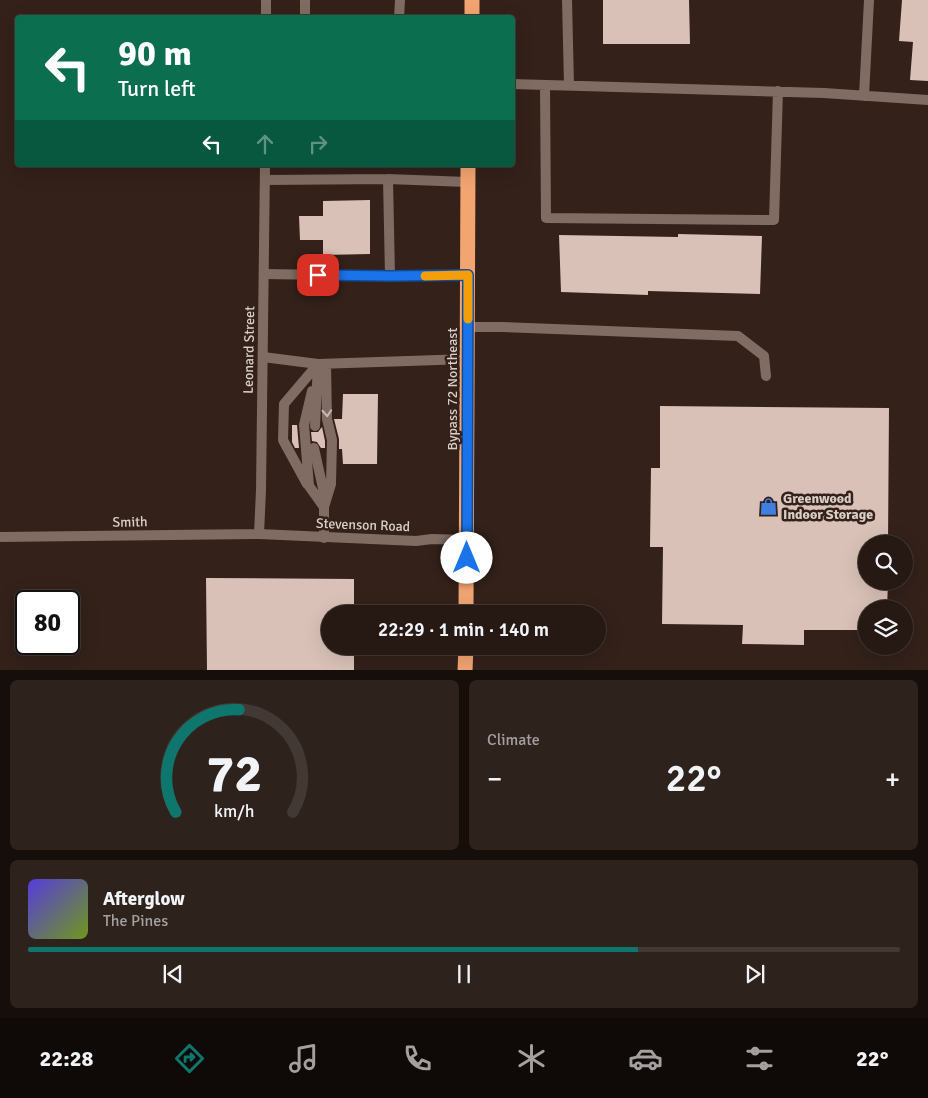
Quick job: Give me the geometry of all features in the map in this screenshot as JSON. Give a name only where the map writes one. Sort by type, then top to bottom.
[{"type":"highway","points":[[472,0],[472,15]]},
{"type":"highway","name":"Bypass 72 Northeast","points":[[466,605],[468,167]]},
{"type":"highway","points":[[466,655],[466,670]]},
{"type":"street","points":[[266,0],[266,15]]},
{"type":"street","points":[[305,0],[305,15]]},
{"type":"street","points":[[399,15],[400,0]]},
{"type":"street","points":[[567,0],[569,86]]},
{"type":"street","points":[[864,96],[869,0]]},
{"type":"street","points":[[515,84],[778,91],[928,100]]},
{"type":"street","points":[[546,85],[546,218],[774,220],[778,91]]},
{"type":"street","name":"Leonard Street","points":[[259,534],[265,167]]},
{"type":"street","points":[[265,180],[467,182]]},
{"type":"street","points":[[388,180],[390,276]]},
{"type":"street","points":[[264,274],[468,275]]},
{"type":"street","points":[[468,328],[510,327],[738,336],[764,356],[766,376]]},
{"type":"street","points":[[263,357],[322,364],[468,358]]},
{"type":"street","points":[[315,426],[322,364]]},
{"type":"street","points":[[308,486],[304,426],[322,364]]},
{"type":"street","points":[[322,364],[284,404],[283,440],[308,486],[324,507]]},
{"type":"street","points":[[322,364],[327,420],[332,440],[331,484],[324,507]]},
{"type":"street","points":[[314,448],[324,493],[324,538]]},
{"type":"street","name":"Smith","points":[[0,537],[259,534]]},
{"type":"street","name":"Stevenson Road","points":[[259,534],[416,541],[432,539],[467,540]]},
{"type":"building","points":[[603,0],[689,0],[690,44],[603,44]]},
{"type":"building","points":[[902,0],[928,0],[928,81],[910,80],[913,42],[899,41]]},
{"type":"building","points":[[370,200],[370,254],[323,255],[323,240],[300,240],[299,216],[323,216],[323,201]]},
{"type":"building","points":[[678,234],[762,236],[760,294],[648,291],[648,295],[561,292],[559,235],[678,237]]},
{"type":"building","points":[[343,394],[378,394],[377,464],[343,464],[342,449],[339,449],[339,439],[334,419],[342,419]]},
{"type":"building","name":"Greenwood Indoor Storage","points":[[660,406],[889,408],[888,535],[858,535],[858,590],[888,590],[887,600],[858,600],[858,630],[804,630],[804,645],[742,644],[743,625],[662,624],[663,547],[650,547],[651,468],[660,468]]},
{"type":"building","points":[[292,425],[297,425],[299,448],[295,448],[292,442]]},
{"type":"building","points":[[322,427],[325,448],[321,448],[317,442],[312,441],[311,432],[318,432]]},
{"type":"building","points":[[206,578],[354,579],[354,605],[321,605],[321,655],[354,655],[354,670],[207,670]]},
{"type":"slow traffic","points":[[425,276],[468,275],[468,319]]},
{"type":"place","name":"Greenwood Indoor Storage","points":[[769,506]]},
{"type":"route","points":[[318,275],[468,275],[467,558]]}]
